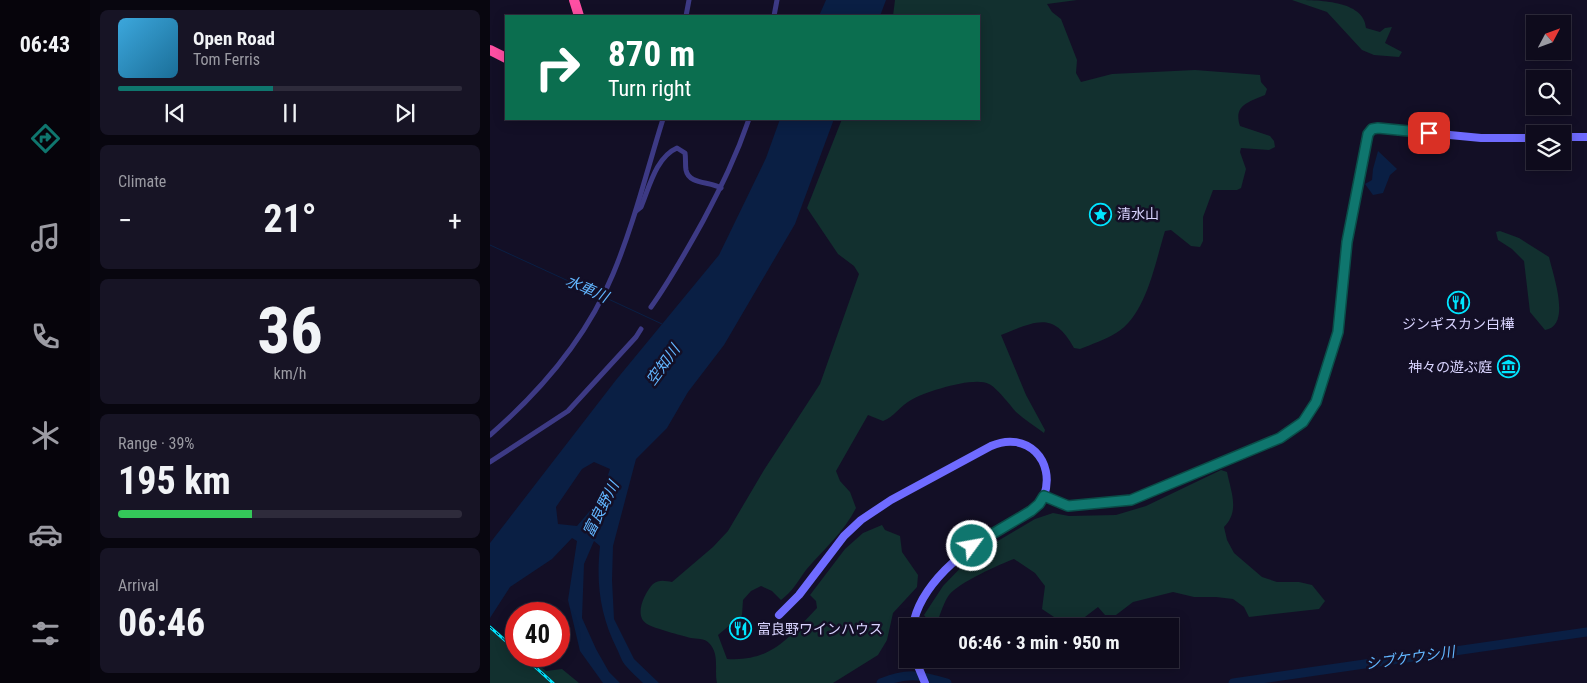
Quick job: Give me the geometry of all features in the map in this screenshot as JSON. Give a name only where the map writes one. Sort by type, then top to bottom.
[{"type":"highway","points":[[574,0],[579,15]]},
{"type":"highway","points":[[490,50],[505,58]]},
{"type":"street","points":[[686,15],[689,0]]},
{"type":"street","points":[[774,15],[777,0]]},
{"type":"street","points":[[490,435],[535,393],[581,334],[613,274],[635,211],[663,120]]},
{"type":"street","points":[[652,307],[672,277],[721,188],[737,154],[748,120]]},
{"type":"street","points":[[1044,496],[1068,506],[1131,500],[1280,438],[1303,422],[1316,402],[1338,332],[1348,236],[1368,134],[1372,129],[1481,138],[1526,138]]},
{"type":"street","points":[[1571,138],[1587,137]]},
{"type":"street","points":[[635,211],[638,211],[641,207],[658,166],[665,157],[677,148],[685,153],[686,172],[690,177],[721,188]]},
{"type":"street","points":[[492,458],[574,406],[641,329]]},
{"type":"street","points":[[779,615],[799,595],[844,536],[861,520],[892,500],[991,446],[1002,442],[1027,445],[1037,453],[1044,463],[1047,476],[1048,483],[1039,504],[1031,511],[981,540],[958,558],[936,582],[923,601],[915,618]]},
{"type":"street","points":[[919,668],[925,683]]},
{"type":"green space","points":[[895,0],[1077,0],[1047,4],[1052,12],[1061,19],[1077,60],[1076,73],[1081,82],[1112,74],[1195,70],[1260,75],[1261,82],[1267,89],[1265,95],[1244,105],[1238,119],[1240,126],[1270,136],[1274,141],[1275,147],[1269,150],[1241,148],[1240,152],[1246,169],[1241,188],[1237,190],[1213,190],[1203,217],[1203,241],[1200,247],[1191,246],[1171,230],[1165,231],[1153,273],[1142,302],[1126,325],[1116,333],[1080,349],[1074,348],[1059,328],[1042,322],[1024,326],[1001,335],[1026,395],[1045,430],[1044,433],[1016,412],[992,386],[982,382],[961,383],[927,393],[907,402],[883,421],[868,415],[836,471],[840,481],[850,492],[856,508],[846,525],[785,597],[781,600],[772,591],[761,586],[751,591],[743,600],[742,615],[718,635],[727,659],[743,659],[756,656],[778,646],[817,608],[816,601],[810,595],[845,549],[863,533],[882,525],[885,530],[900,536],[902,552],[918,575],[917,587],[893,613],[887,640],[878,655],[833,683],[717,683],[716,657],[709,643],[703,639],[675,634],[647,624],[641,616],[642,604],[647,592],[655,582],[672,582],[713,547],[728,531],[764,470],[820,384],[859,274],[854,266],[838,254],[807,208],[842,120],[980,120],[980,15],[893,15]]},
{"type":"green space","points":[[1292,0],[1326,1],[1338,4],[1349,7],[1357,12],[1363,19],[1366,28],[1380,32],[1385,28],[1392,27],[1385,43],[1402,52],[1399,57],[1374,55],[1362,50],[1327,12]]},
{"type":"green space","points":[[1500,231],[1519,238],[1549,257],[1559,299],[1558,319],[1553,326],[1545,330],[1530,312],[1524,261],[1512,249],[1498,240],[1496,232]]},
{"type":"green space","points":[[1221,470],[1227,472],[1233,508],[1229,521],[1224,527],[1227,540],[1234,553],[1262,577],[1277,582],[1299,582],[1312,585],[1325,601],[1319,609],[1249,617],[1244,607],[1233,599],[1194,597],[1173,592],[1133,602],[1116,615],[1105,615],[1098,607],[1084,618],[1054,617],[1042,609],[1045,586],[1035,573],[1014,559],[980,574],[954,590],[949,595],[939,618],[926,618],[924,615],[943,586],[971,557],[1035,519],[1053,513],[1069,516],[1116,515],[1146,506]]},
{"type":"green space","points":[[490,625],[505,637],[505,667],[541,667],[546,671],[562,669],[579,683],[490,683]]},
{"type":"water","points":[[826,0],[886,0],[880,15],[819,15]]},
{"type":"water","points":[[780,120],[834,120],[795,224],[724,345],[688,392],[667,428],[636,459],[613,546],[614,619],[634,659],[659,683],[643,683],[621,658],[603,611],[599,586],[600,546],[594,541],[584,564],[582,618],[609,672],[620,683],[603,683],[580,651],[568,600],[577,541],[572,538],[552,559],[510,587],[490,618],[490,543],[616,380],[719,255],[766,158]],"holes":[[[594,462],[610,469],[600,499],[577,526],[558,524],[556,507],[582,469]]]},
{"type":"water","points":[[1378,151],[1397,169],[1390,175],[1383,193],[1373,195],[1365,184],[1372,180]]},
{"type":"waterway","name":"水車川","points":[[490,245],[601,296]]},
{"type":"waterway","name":"水車川","points":[[604,297],[662,324]]},
{"type":"waterway","name":"シブケウシ川","points":[[1233,683],[1587,632]]},
{"type":"waterway","name":"シブケウシ川","points":[[881,683],[906,676],[929,678],[947,683]]},
{"type":"railway","points":[[490,627],[505,640]]},
{"type":"railway","points":[[535,667],[553,683]]},
{"type":"place","name":"清水山","points":[[1101,214]]},
{"type":"place","name":"ジンギスカン白樺","points":[[1458,302]]},
{"type":"place","name":"神々の遊ぶ庭","points":[[1508,367]]},
{"type":"place","name":"富良野ワインハウス","points":[[741,629]]},
{"type":"route","points":[[972,546],[1031,511],[1044,496],[1068,506],[1131,500],[1280,438],[1290,433],[1303,422],[1316,402],[1338,332],[1347,242],[1368,134],[1374,128],[1429,133]]},
{"type":"water label","name":"空知川","points":[[663,365]]},
{"type":"water label","name":"富良野川","points":[[601,509]]}]
